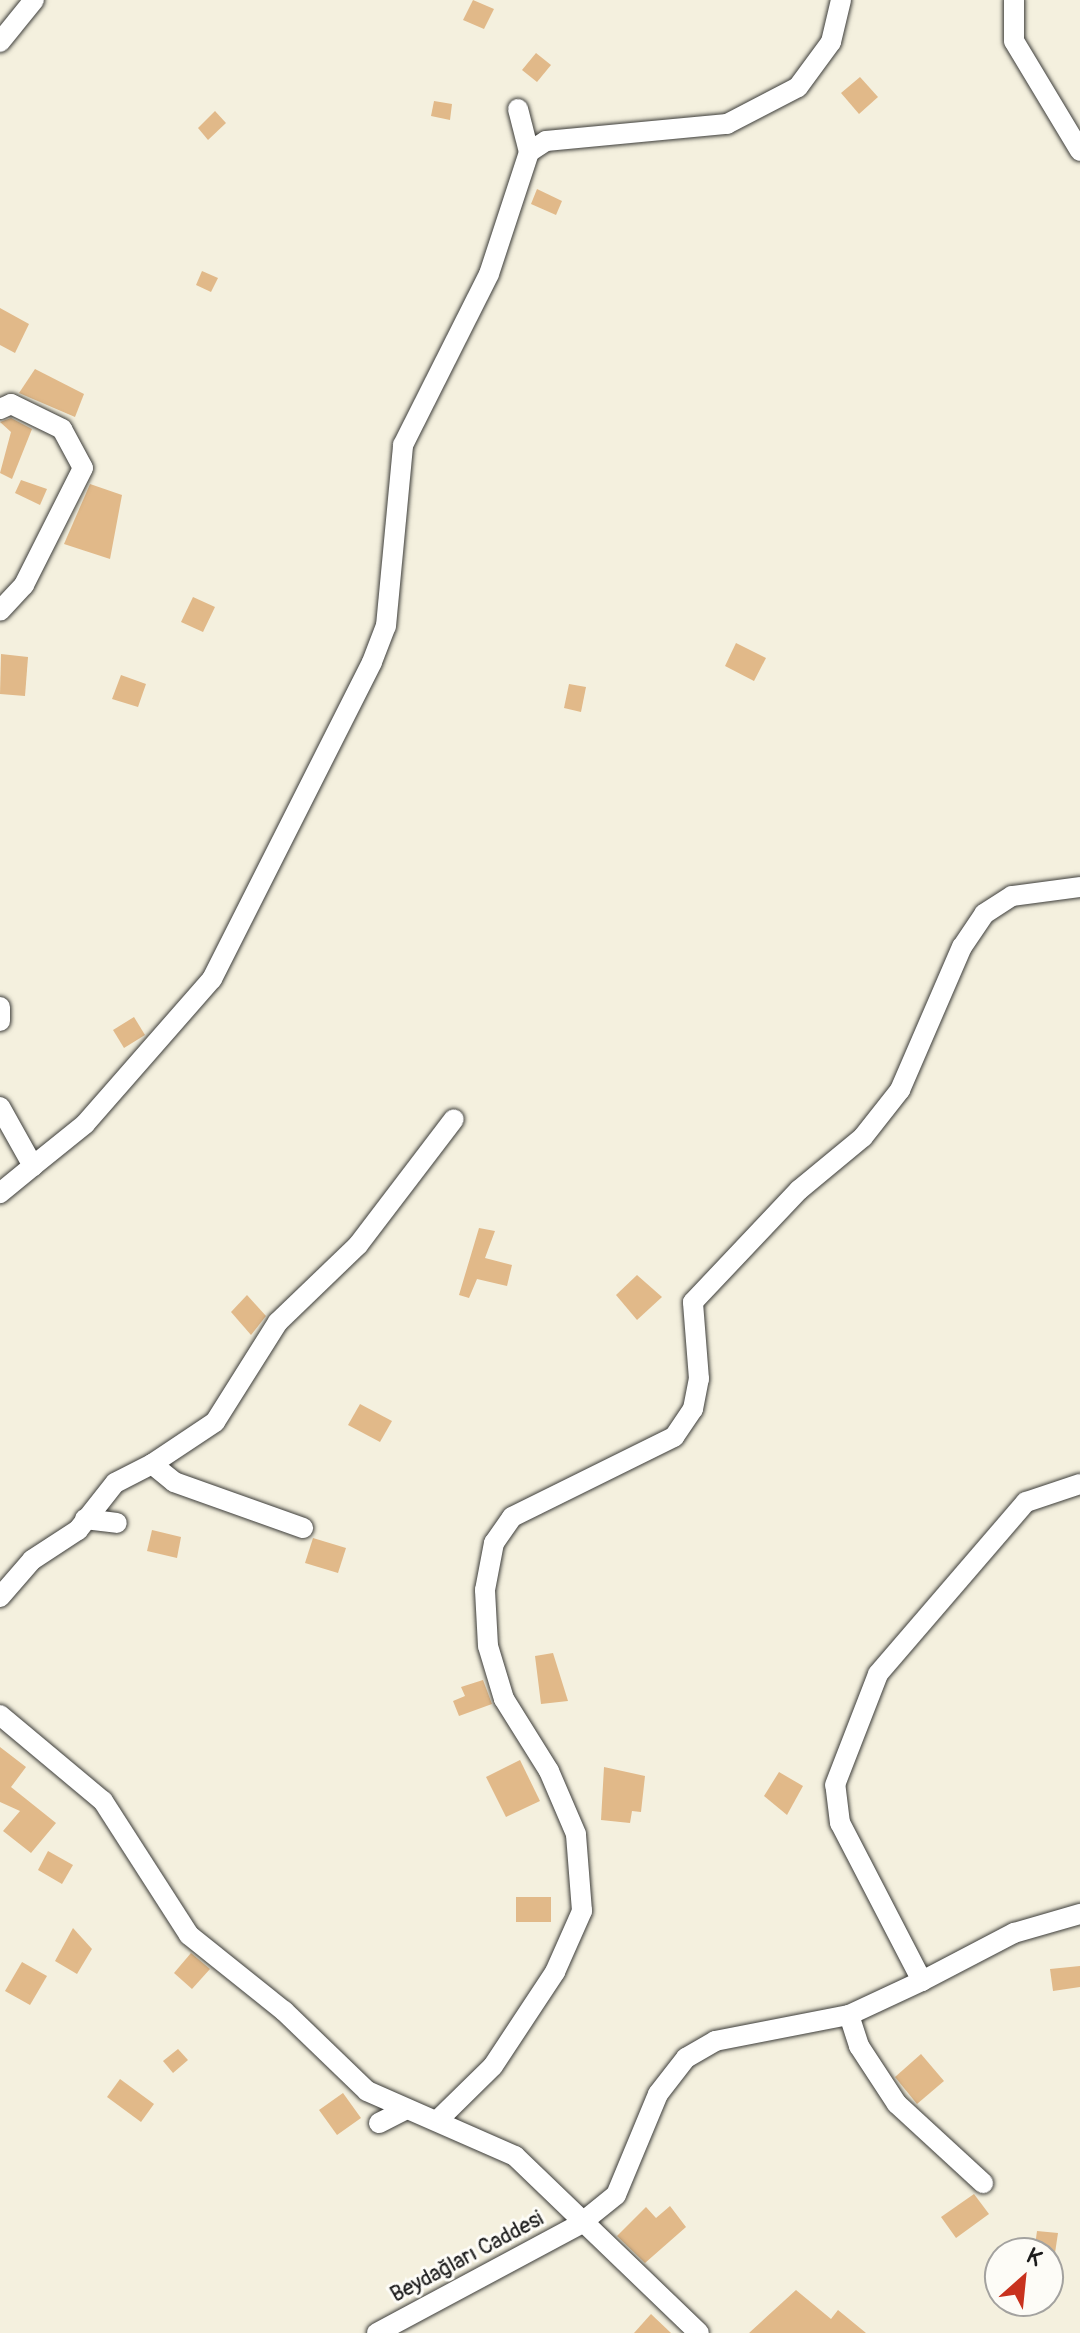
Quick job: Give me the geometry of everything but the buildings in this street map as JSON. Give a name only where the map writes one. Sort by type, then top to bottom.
[{"type":"street","points":[[0,42],[34,0]]},
{"type":"street","points":[[529,152],[546,141],[727,124],[798,87],[831,42],[841,0]]},
{"type":"street","points":[[1014,0],[1014,41],[1080,151]]},
{"type":"street","points":[[0,1193],[85,1124],[212,979],[372,662],[386,626],[403,445],[489,274],[529,152],[518,109]]},
{"type":"street","points":[[0,611],[24,585],[83,468],[62,429],[4,402]]},
{"type":"street","points":[[437,2121],[493,2066],[555,1972],[582,1911],[576,1834],[549,1771],[504,1699],[488,1646],[485,1590],[494,1543],[512,1517],[674,1437],[693,1409],[699,1379],[693,1302],[799,1190],[863,1137],[900,1090],[962,947],[984,914],[1012,896],[1080,887]]},
{"type":"street","points":[[0,1007],[0,1021]]},
{"type":"street","points":[[0,1107],[33,1166]]},
{"type":"street","points":[[0,1597],[32,1560],[85,1519],[125,1474],[152,1464],[215,1422],[278,1322],[358,1245],[454,1119]]},
{"type":"street","points":[[152,1464],[174,1482],[303,1528]]},
{"type":"street","points":[[922,1981],[840,1823],[835,1785],[878,1674],[1026,1502],[1080,1484]]},
{"type":"street","points":[[85,1519],[117,1523]]},
{"type":"street","points":[[0,1715],[103,1801],[189,1935],[367,2091],[404,2110],[437,2121],[515,2156],[580,2224],[699,2333]]},
{"type":"street","name":"Beydağları Caddesi","points":[[377,2333],[580,2224],[616,2195],[658,2094],[686,2058],[715,2041],[849,2015],[1014,1933],[1080,1914]]},
{"type":"street","points":[[849,2015],[859,2046],[897,2104],[983,2183]]},
{"type":"street","points":[[379,2123],[404,2110]]}]
